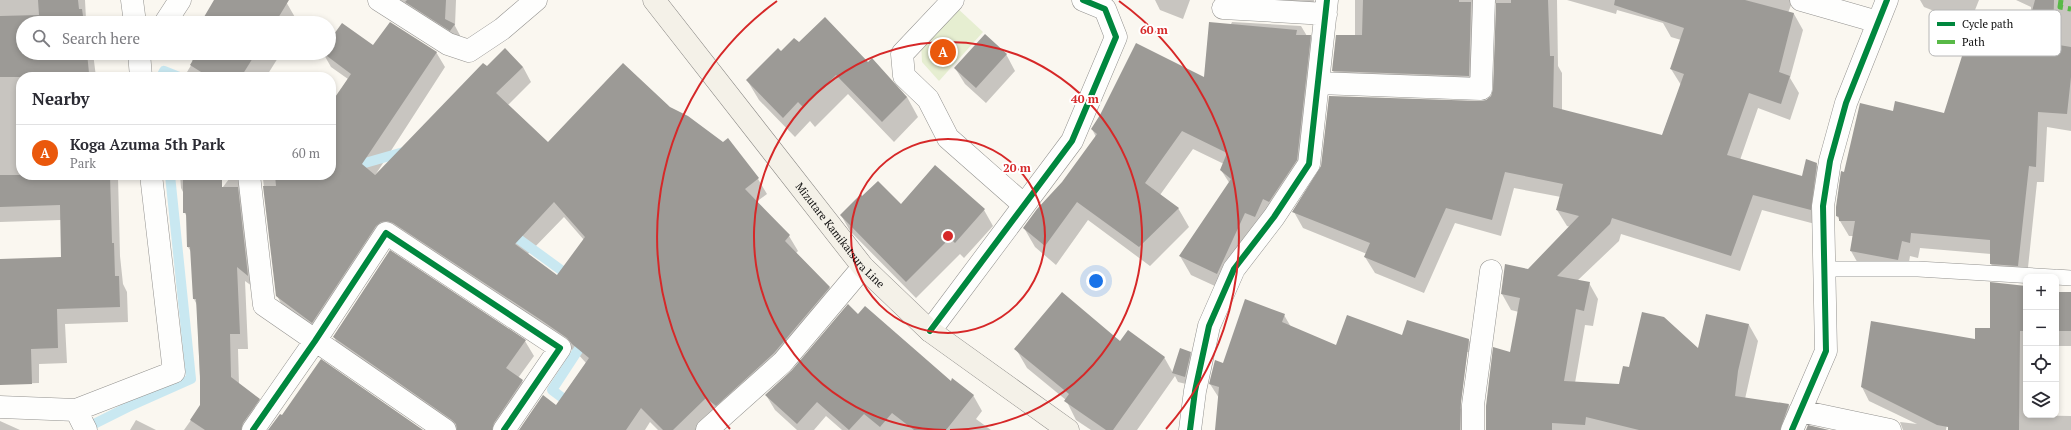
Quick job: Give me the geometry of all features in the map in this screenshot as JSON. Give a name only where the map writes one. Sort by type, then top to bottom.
[{"type":"main road","name":"Mizutare Kamikatsura Line","points":[[654,0],[863,267],[930,331],[1068,430]]},
{"type":"street","points":[[132,0],[134,16]]},
{"type":"street","points":[[170,16],[180,0]]},
{"type":"street","points":[[379,0],[448,44],[469,51],[502,29],[536,0]]},
{"type":"street","points":[[953,0],[902,54],[904,76],[928,100],[948,138],[1024,205]]},
{"type":"street","points":[[930,331],[1072,141],[1116,37],[1105,8],[1083,0]]},
{"type":"street","points":[[1318,83],[1481,89],[1484,0]]},
{"type":"street","points":[[1801,0],[1878,22]]},
{"type":"street","points":[[1887,0],[1846,103],[1830,161],[1823,206],[1826,269],[1826,351],[1796,421],[1890,430]]},
{"type":"street","points":[[1190,430],[1195,391],[1209,326],[1234,268],[1274,217],[1309,164],[1326,7],[1223,8]]},
{"type":"street","points":[[0,407],[81,421],[174,372],[152,180]]},
{"type":"street","points":[[250,180],[264,304],[315,341],[445,430]]},
{"type":"street","points":[[253,430],[315,341],[386,233],[560,348],[504,430]]},
{"type":"street","points":[[707,430],[783,362],[863,267]]},
{"type":"street","points":[[1473,430],[1473,405],[1491,271]]},
{"type":"lane","points":[[1826,269],[1918,270],[2023,275]]},
{"type":"lane","points":[[2059,277],[2071,278]]},
{"type":"green space","points":[[956,7],[983,32],[939,81],[922,62],[921,42]]},
{"type":"building","points":[[38,0],[78,0],[79,9],[82,9],[83,16],[16,16],[16,60],[88,60],[89,72],[16,72],[16,77],[0,77],[0,16],[39,15]]},
{"type":"building","points":[[214,0],[289,0],[279,16],[205,16]]},
{"type":"building","points":[[407,0],[446,0],[445,19],[455,24],[450,31],[405,2]]},
{"type":"building","points":[[1363,0],[1459,0],[1459,2],[1471,2],[1469,76],[1332,71],[1336,35],[1362,35]]},
{"type":"building","points":[[1511,0],[1548,0],[1550,56],[1554,56],[1553,107],[1662,135],[1684,74],[1670,69],[1684,28],[1614,5],[1615,0],[1745,0],[1794,13],[1779,72],[1790,76],[1781,104],[1749,93],[1727,155],[1802,176],[1806,159],[1817,163],[1811,210],[1753,195],[1731,256],[1612,218],[1610,224],[1557,276],[1590,282],[1584,311],[1576,309],[1564,381],[1619,384],[1623,366],[1629,367],[1642,312],[1664,317],[1698,348],[1706,314],[1749,324],[1738,371],[1735,396],[1789,404],[1780,430],[1639,430],[1586,417],[1585,425],[1552,423],[1552,430],[1486,430],[1486,406],[1493,347],[1510,352],[1520,298],[1501,294],[1505,264],[1528,269],[1579,216],[1556,210],[1563,184],[1505,172],[1492,220],[1446,208],[1415,278],[1364,257],[1370,243],[1292,212],[1321,166],[1329,96],[1486,100],[1491,96],[1493,89],[1496,3],[1511,3]]},
{"type":"building","points":[[2035,0],[2054,0],[2054,10],[2032,10]]},
{"type":"building","points":[[825,17],[868,62],[872,58],[907,97],[882,122],[836,75],[803,107],[798,102],[783,118],[746,80],[778,48],[781,51],[794,38],[799,42]]},
{"type":"building","points":[[390,22],[437,52],[362,164],[375,175],[483,63],[487,66],[505,48],[523,67],[496,93],[548,142],[623,63],[670,107],[688,116],[723,142],[728,138],[759,178],[745,189],[790,235],[785,241],[830,287],[774,353],[716,406],[706,398],[673,430],[663,430],[641,408],[626,430],[519,430],[543,395],[556,405],[589,358],[567,338],[541,320],[393,223],[387,221],[381,222],[376,226],[312,323],[276,296],[263,186],[276,186],[275,180],[336,180],[336,96],[351,74],[332,60],[336,60],[336,31],[342,23],[373,45]],"holes":[[[554,202],[585,237],[557,275],[515,244]]]},
{"type":"building","points":[[1209,22],[1297,30],[1296,35],[1311,35],[1297,160],[1269,202],[1263,199],[1255,217],[1245,213],[1217,274],[1179,256],[1231,179],[1220,170],[1227,153],[1182,131],[1145,183],[1179,208],[1139,247],[1077,202],[1045,246],[1023,228],[1037,209],[1062,182],[1097,134],[1091,129],[1100,115],[1136,43],[1204,77]]},
{"type":"building","points":[[985,34],[1007,54],[976,88],[954,68]]},
{"type":"building","points":[[2061,45],[2071,47],[2071,77],[2067,114],[2038,112],[2036,167],[2029,166],[2018,266],[1990,264],[1990,240],[1911,233],[1910,243],[1902,241],[1898,260],[1850,251],[1855,221],[1839,221],[1839,217],[1836,216],[1836,207],[1841,171],[1844,172],[1860,103],[1893,111],[1895,101],[1944,113],[1962,56],[2061,56]]},
{"type":"building","points":[[193,60],[252,60],[244,72],[201,72],[190,65]]},
{"type":"building","points":[[935,165],[985,209],[955,243],[950,238],[906,282],[840,215],[861,194],[862,196],[878,181],[901,204]]},
{"type":"building","points":[[0,175],[16,175],[16,180],[110,180],[112,243],[114,243],[115,276],[119,276],[120,307],[57,309],[58,348],[31,349],[32,384],[0,385],[0,259],[61,257],[60,205],[0,207]]},
{"type":"building","points":[[183,180],[222,180],[222,187],[238,187],[248,276],[237,267],[240,334],[230,334],[231,377],[260,399],[243,423],[241,430],[205,430],[190,420],[200,405],[200,376],[196,299],[193,299],[190,247],[187,247],[186,213],[183,213]]},
{"type":"building","points":[[390,250],[526,340],[506,368],[523,380],[494,423],[492,430],[457,430],[456,424],[452,420],[333,337]]},
{"type":"building","points":[[1990,282],[2023,286],[2023,331],[2020,331],[2019,430],[1948,430],[1948,427],[1937,425],[1861,387],[1871,321],[1975,339],[1975,328],[1990,328]]},
{"type":"building","points":[[1062,292],[1120,341],[1128,330],[1165,357],[1113,430],[1106,430],[1064,401],[1069,394],[1014,349]]},
{"type":"building","points":[[2059,292],[2071,292],[2071,331],[2059,331]]},
{"type":"building","points":[[1245,299],[1285,314],[1282,322],[1336,345],[1347,315],[1402,335],[1407,320],[1469,339],[1461,403],[1460,430],[1215,430],[1219,387],[1209,384],[1215,360],[1223,363]]},
{"type":"building","points":[[848,304],[858,314],[865,306],[951,381],[952,378],[974,395],[946,430],[914,430],[892,413],[880,427],[864,414],[849,430],[817,402],[797,424],[765,395],[792,370]]},
{"type":"building","points":[[1180,348],[1191,352],[1185,377],[1172,373]]},
{"type":"building","points":[[321,359],[423,430],[268,430],[280,414],[282,415]]},
{"type":"building","points":[[1808,425],[1829,430],[1806,430]]},
{"type":"waterway","points":[[336,163],[344,169],[407,151]]},
{"type":"waterway","points":[[84,429],[128,407],[191,379],[171,180]]},
{"type":"waterway","points":[[509,232],[572,278]]},
{"type":"waterway","points":[[572,405],[552,390],[586,338]]},
{"type":"marked path","points":[[2061,0],[2060,7],[2071,9]]},
{"type":"cycle path","points":[[930,331],[1072,141],[1116,37],[1105,9],[1083,0]]},
{"type":"cycle path","points":[[1190,430],[1195,391],[1209,326],[1234,269],[1274,217],[1309,164],[1327,0]]},
{"type":"cycle path","points":[[1792,430],[1826,351],[1823,206],[1830,161],[1846,103],[1887,0]]},
{"type":"cycle path","points":[[253,430],[315,341],[386,233],[560,348],[504,430]]},
{"type":"place","name":"Koga Azuma 5th Park","points":[[943,52]]}]
